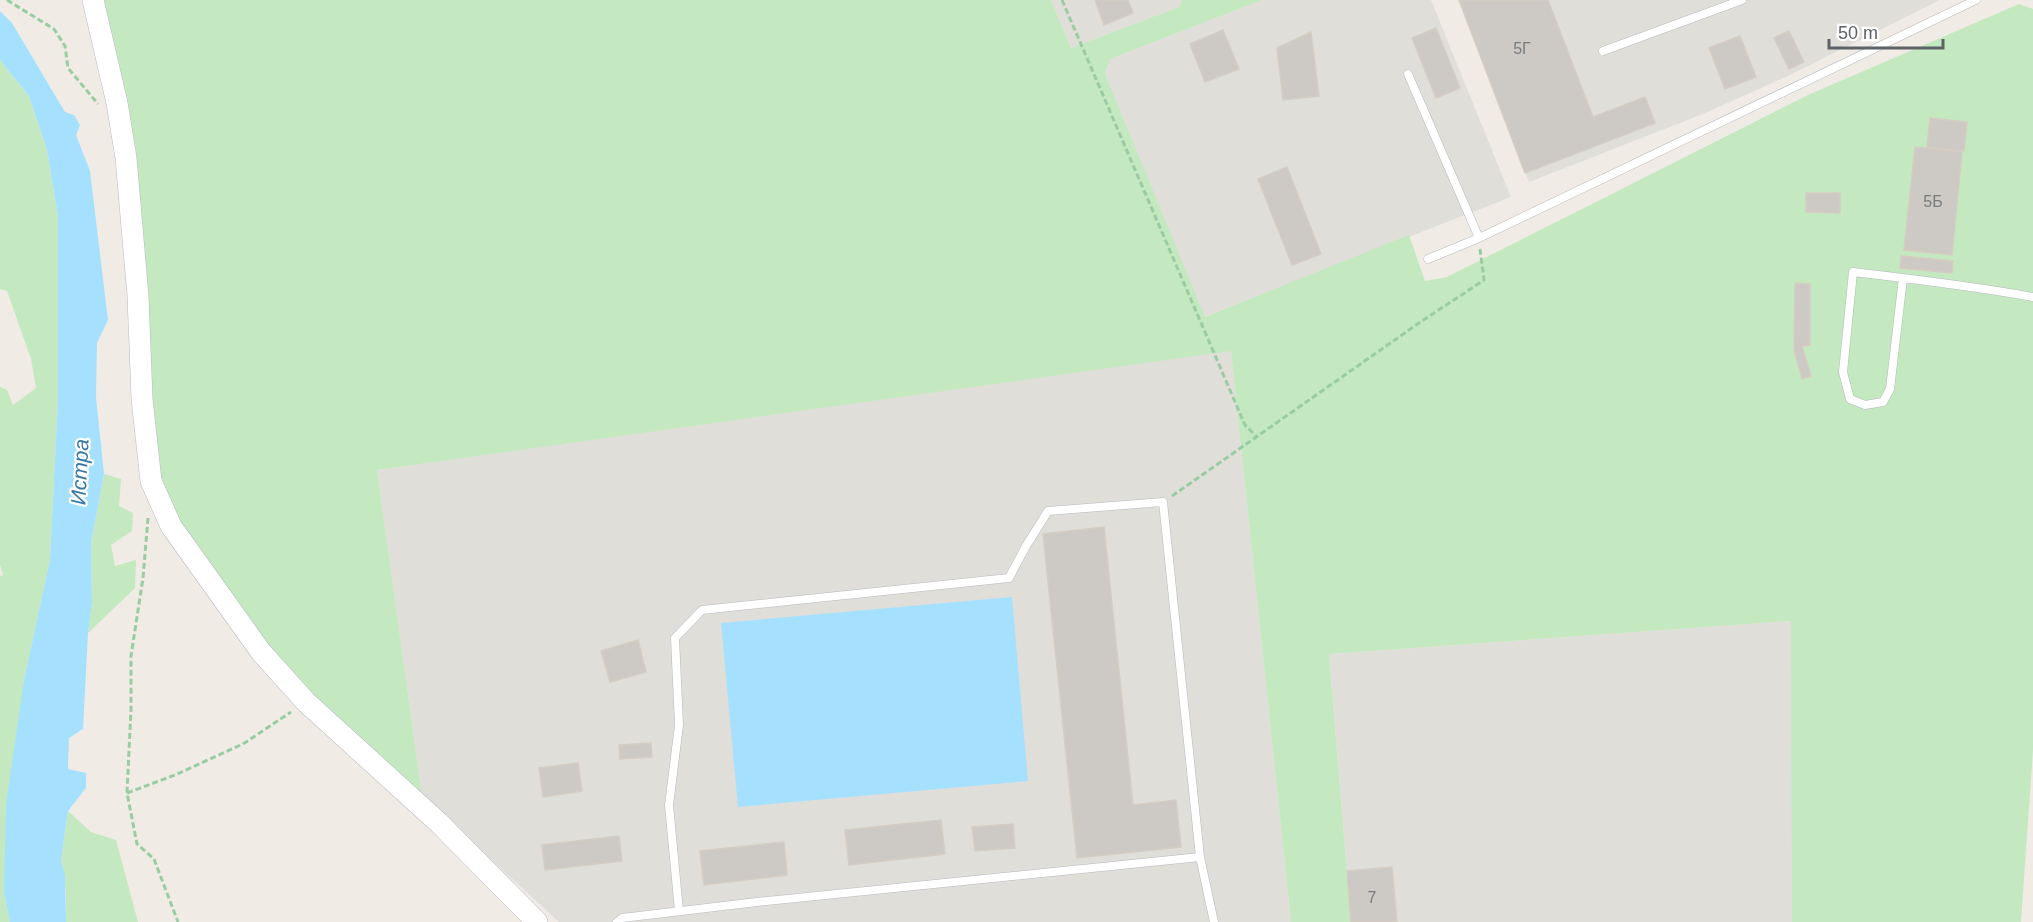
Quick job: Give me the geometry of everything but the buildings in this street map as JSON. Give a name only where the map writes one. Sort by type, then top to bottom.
[{"type":"street","points":[[93,0],[117,103],[124,146],[138,296],[142,399],[151,481],[171,526],[261,652],[306,702],[439,823],[537,922]]},
{"type":"lane","points":[[1603,51],[1742,0]]},
{"type":"lane","points":[[1428,259],[1479,238],[1976,0]]},
{"type":"lane","points":[[1408,74],[1479,238]]},
{"type":"lane","points":[[1903,278],[1890,389],[1883,402],[1865,405],[1851,399],[1843,372],[1853,272],[1903,278],[1969,286],[2033,297]]},
{"type":"lane","points":[[679,911],[669,805],[679,725],[675,638],[702,610],[1009,578],[1048,511],[1163,502],[1200,857],[1214,922]]},
{"type":"lane","points":[[617,922],[622,918],[679,911],[1200,857]]},
{"type":"path","points":[[7,0],[54,29],[65,46],[68,68],[102,110]]},
{"type":"path","points":[[1062,0],[1245,425],[1256,436]]},
{"type":"path","points":[[1163,502],[1419,322],[1484,280],[1479,238]]},
{"type":"path","points":[[148,516],[143,578],[131,656],[127,793],[137,844],[154,859],[178,922]]},
{"type":"path","points":[[127,793],[175,775],[243,744],[306,702]]},
{"type":"shaded area","points":[[1051,0],[1182,0],[1179,7],[1071,48]]},
{"type":"shaded area","points":[[1262,0],[1431,0],[1511,197],[1204,317],[1105,74],[1110,59]]},
{"type":"shaded area","points":[[1459,0],[1940,0],[1790,75],[1703,114],[1529,182]]},
{"type":"shaded area","points":[[1231,350],[1291,922],[559,922],[422,796],[377,470]]},
{"type":"shaded area","points":[[1792,621],[1792,922],[1351,922],[1329,654]]},
{"type":"green space","points":[[100,0],[1051,0],[1071,48],[1179,7],[1182,0],[1262,0],[1110,59],[1105,74],[1205,317],[1409,235],[1425,281],[1447,277],[1808,95],[2019,4],[2033,9],[2033,750],[2021,922],[1792,922],[1791,621],[1329,654],[1351,922],[1291,922],[1231,351],[377,470],[422,796],[294,679],[190,547],[159,471],[136,150]]},
{"type":"green space","points":[[0,60],[29,96],[47,150],[58,217],[58,399],[50,560],[24,680],[4,893],[10,922],[0,922],[0,576],[3,575],[0,565],[0,387],[7,390],[13,405],[36,388],[31,359],[7,291],[0,289]]},
{"type":"green space","points":[[104,474],[121,479],[119,506],[133,513],[132,531],[111,545],[115,566],[136,560],[135,588],[88,633],[92,603],[91,543]]},
{"type":"green space","points":[[68,811],[91,832],[116,840],[138,922],[66,922],[66,892],[61,860]]},
{"type":"water","name":"Истра","points":[[0,11],[12,23],[65,112],[74,115],[80,125],[76,135],[90,171],[108,320],[97,343],[96,397],[104,474],[91,543],[92,603],[88,633],[83,729],[69,738],[68,769],[86,773],[86,788],[68,811],[61,860],[65,875],[66,922],[10,922],[4,893],[6,805],[24,680],[50,560],[58,399],[58,217],[47,150],[29,96],[0,60]]},
{"type":"water","points":[[1012,597],[1028,781],[738,807],[721,623]]}]
